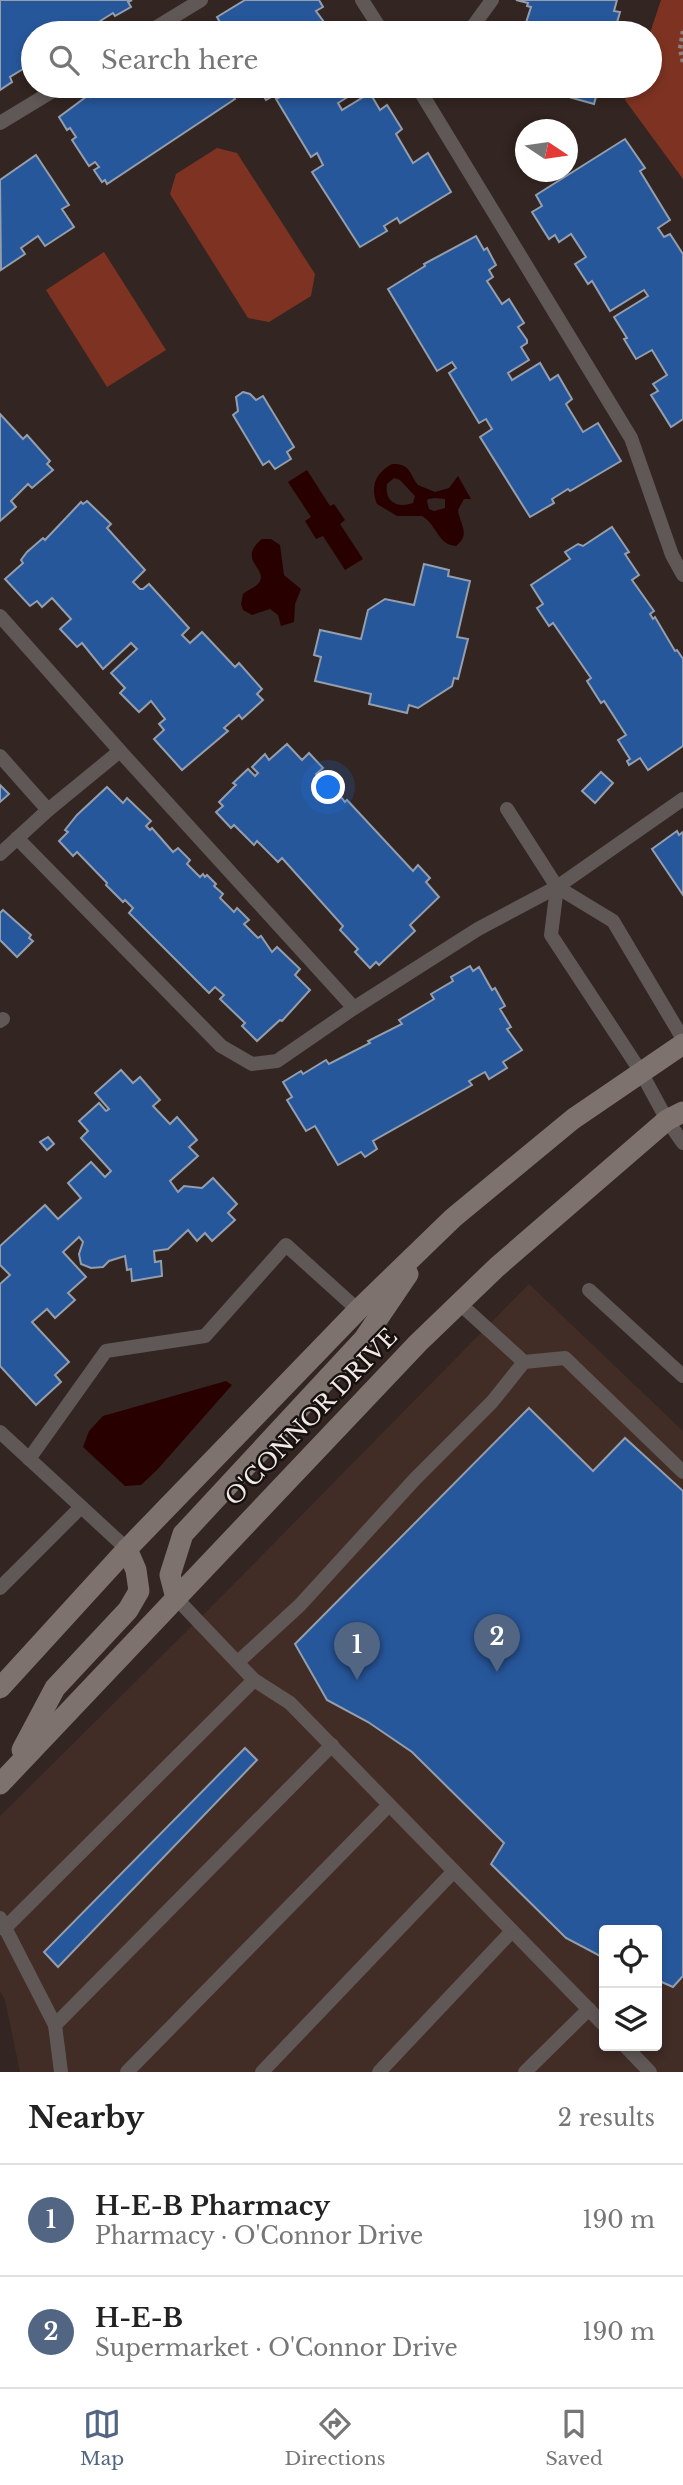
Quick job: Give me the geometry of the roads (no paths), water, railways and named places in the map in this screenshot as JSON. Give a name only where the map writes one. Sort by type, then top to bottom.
[{"type":"main road","name":"O'CONNOR DRIVE","points":[[0,1688],[127,1549],[358,1310],[453,1218],[573,1119],[683,1041]]},
{"type":"main road","name":"O'CONNOR DRIVE","points":[[4,1780],[418,1343],[497,1267],[675,1116]]},
{"type":"main road","points":[[176,1598],[170,1575],[184,1534],[364,1339],[430,1240]]},
{"type":"main road","points":[[4,1780],[55,1688],[128,1609],[139,1591],[136,1570],[127,1549]]},
{"type":"lane","points":[[167,21],[201,0]]},
{"type":"lane","points":[[362,0],[375,21]]},
{"type":"lane","points":[[477,21],[492,0]]},
{"type":"lane","points":[[0,123],[41,98]]},
{"type":"lane","points":[[428,98],[631,438],[671,555],[683,575]]},
{"type":"lane","points":[[0,616],[354,1008]]},
{"type":"lane","points":[[0,854],[48,810],[120,751]]},
{"type":"lane","points":[[0,757],[48,810]]},
{"type":"lane","points":[[17,838],[221,1046],[252,1064],[277,1061],[478,929],[557,887],[683,799]]},
{"type":"lane","points":[[507,809],[557,887],[613,921],[683,1041]]},
{"type":"lane","points":[[557,887],[551,935],[640,1072],[675,1116],[683,1143]]},
{"type":"lane","points":[[29,1459],[106,1351],[205,1336],[286,1245],[358,1310]]},
{"type":"lane","points":[[589,1290],[680,1368]]},
{"type":"lane","points":[[459,1303],[524,1362]]},
{"type":"lane","points":[[239,1661],[300,1605],[415,1479],[492,1402],[524,1362],[565,1358],[683,1472]]},
{"type":"lane","points":[[0,1432],[127,1549]]},
{"type":"lane","points":[[0,1588],[81,1507]]},
{"type":"lane","points":[[176,1598],[239,1661],[254,1680],[290,1703],[599,2020]]},
{"type":"lane","points":[[61,2072],[55,2025],[1,1925],[254,1680]]},
{"type":"lane","points":[[55,2025],[332,1745]]},
{"type":"lane","points":[[127,2072],[389,1805]]},
{"type":"lane","points":[[262,2072],[454,1871]]},
{"type":"lane","points":[[379,2072],[512,1931]]},
{"type":"lane","points":[[525,2072],[589,2009]]},
{"type":"lane","points":[[630,2051],[650,2072]]},
{"type":"place","name":"H-E-B","points":[[497,1672]]},
{"type":"place","name":"H-E-B Pharmacy","points":[[357,1680]]}]
